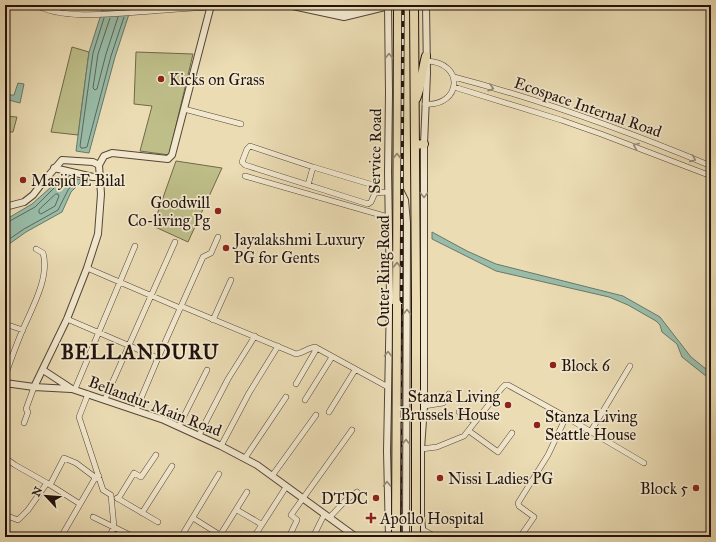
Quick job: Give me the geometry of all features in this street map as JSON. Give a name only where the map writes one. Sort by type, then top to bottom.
[{"type":"highway","name":"Outer Ring Road","points":[[396,537],[397,184],[393,72],[398,5]]},
{"type":"highway","name":"Outer Ring Road","points":[[414,5],[416,537]]},
{"type":"highway","points":[[415,103],[420,89],[423,66],[426,58]]},
{"type":"highway","points":[[415,144],[424,144]]},
{"type":"street","points":[[24,423],[28,412],[26,409],[34,387],[67,319],[87,268],[98,234],[101,194],[96,177],[99,165],[104,156],[112,153],[168,159],[172,155],[210,6],[95,15],[67,13],[43,9],[36,5]]},
{"type":"street","points":[[288,5],[344,17],[388,5]]},
{"type":"street","points":[[313,5],[344,11],[369,5]]},
{"type":"street","name":"Service Road","points":[[388,5],[393,72],[388,192],[390,297],[388,387],[388,537]]},
{"type":"street","points":[[423,534],[421,518],[424,406],[424,144],[426,5]]},
{"type":"street","name":"Ecospace Internal Road","points":[[426,58],[446,66],[454,77],[605,124],[711,166]]},
{"type":"street","points":[[425,104],[434,104],[446,99],[454,87],[454,77]]},
{"type":"street","name":"Ecospace Internal Road","points":[[454,87],[561,120],[711,176]]},
{"type":"street","points":[[184,109],[241,124]]},
{"type":"street","points":[[601,134],[605,124]]},
{"type":"street","points":[[250,146],[372,185],[375,193],[371,202],[368,204],[308,185],[245,165],[242,162],[247,149],[250,146]]},
{"type":"street","points":[[665,158],[669,149]]},
{"type":"street","points":[[5,207],[24,202],[33,196],[54,168],[62,160],[93,162],[99,165]]},
{"type":"street","points":[[308,185],[313,167]]},
{"type":"street","points":[[54,168],[96,177]]},
{"type":"street","points":[[245,176],[388,217]]},
{"type":"street","points":[[397,184],[405,200],[407,223],[406,537]]},
{"type":"street","points":[[375,193],[388,192]]},
{"type":"street","points":[[136,410],[203,257],[211,253],[218,237]]},
{"type":"street","points":[[105,399],[175,242]]},
{"type":"street","points":[[5,383],[34,387],[73,389],[136,246]]},
{"type":"street","points":[[5,376],[44,276],[46,261],[43,253],[36,249]]},
{"type":"street","points":[[87,268],[120,283],[255,336],[296,354],[303,353],[311,347],[317,348],[388,387]]},
{"type":"street","points":[[213,320],[232,280]]},
{"type":"street","points":[[67,319],[158,358]]},
{"type":"street","points":[[5,324],[22,330]]},
{"type":"street","points":[[199,435],[228,379],[255,336]]},
{"type":"street","points":[[221,446],[249,393],[278,346]]},
{"type":"street","points":[[296,384],[317,348]]},
{"type":"street","points":[[305,400],[332,357]]},
{"type":"street","points":[[591,431],[630,366]]},
{"type":"street","name":"Bellandur Main Road","points":[[43,370],[73,389],[105,399],[178,426],[246,458],[356,537]]},
{"type":"street","points":[[178,426],[207,370]]},
{"type":"street","points":[[329,412],[355,370]]},
{"type":"street","points":[[422,449],[437,447],[464,436],[502,388],[508,385],[591,431],[644,463]]},
{"type":"street","points":[[88,394],[79,417],[97,477],[104,490],[158,522]]},
{"type":"street","points":[[424,406],[442,403],[449,394]]},
{"type":"street","points":[[246,458],[286,397]]},
{"type":"street","points":[[459,412],[475,422]]},
{"type":"street","points":[[272,476],[316,415]]},
{"type":"street","points":[[520,537],[534,517],[519,506],[518,503],[548,455],[566,417]]},
{"type":"street","points":[[288,537],[297,520],[291,515],[352,430]]},
{"type":"street","points":[[469,431],[498,452],[512,433]]},
{"type":"street","points":[[118,499],[134,473],[141,477],[156,455]]},
{"type":"street","points":[[5,458],[80,504]]},
{"type":"street","points":[[5,516],[18,520],[49,484],[64,458],[76,463],[97,477]]},
{"type":"street","points":[[142,513],[172,466]]},
{"type":"street","points":[[181,537],[219,474]]},
{"type":"street","points":[[61,537],[97,477]]},
{"type":"street","points":[[254,537],[286,487]]},
{"type":"street","points":[[193,518],[220,536],[247,492]]},
{"type":"street","points":[[313,537],[326,516],[357,492]]},
{"type":"street","points":[[109,537],[114,526],[111,495]]},
{"type":"street","points":[[237,510],[261,524]]},
{"type":"street","points":[[388,510],[423,534],[436,537]]},
{"type":"street","points":[[93,517],[134,537]]},
{"type":"street","points":[[5,536],[9,537]]},
{"type":"shaded area","points":[[72,47],[89,52],[78,135],[51,132]]},
{"type":"shaded area","name":"Kicks on Grass","points":[[136,52],[193,54],[169,155],[140,151],[152,106],[134,104]]},
{"type":"shaded area","points":[[5,116],[17,117],[13,132],[5,132]]},
{"type":"shaded area","points":[[176,161],[222,168],[188,242],[153,226]]},
{"type":"water","points":[[104,5],[132,5],[115,57],[89,153],[76,151],[89,52]]},
{"type":"water","points":[[18,83],[24,84],[20,103],[5,99],[6,95],[14,95]]},
{"type":"water","points":[[61,175],[81,180],[71,192],[62,212],[26,232],[5,247],[5,220],[32,204],[51,187]]},
{"type":"water","points":[[432,232],[467,251],[496,264],[623,296],[660,317],[691,357],[711,373],[711,380],[682,357],[677,344],[662,332],[660,325],[656,321],[628,305],[609,297],[496,271],[432,239]]},
{"type":"railway","points":[[400,537],[403,5]]},
{"type":"place","name":"Kicks on Grass","points":[[161,79]]},
{"type":"place","name":"Masjid E Bilal","points":[[23,180]]},
{"type":"place","name":"Goodwill Co-living Pg","points":[[218,211]]},
{"type":"place","name":"Jayalakshmi Luxury PG for Gents","points":[[226,248]]},
{"type":"place","name":"Block 6","points":[[553,365]]},
{"type":"place","name":"Stanza Living Brussels House","points":[[508,405]]},
{"type":"place","name":"Stanza Living Seattle House","points":[[537,425]]},
{"type":"place","name":"Nissi Ladies PG","points":[[440,478]]},
{"type":"place","name":"Block 5","points":[[696,488]]},
{"type":"place","name":"DTDC","points":[[376,498]]},
{"type":"place","name":"Apollo Hospital","points":[[371,518]]},
{"type":"district","name":"BELLANDURU","points":[[140,352]]}]
